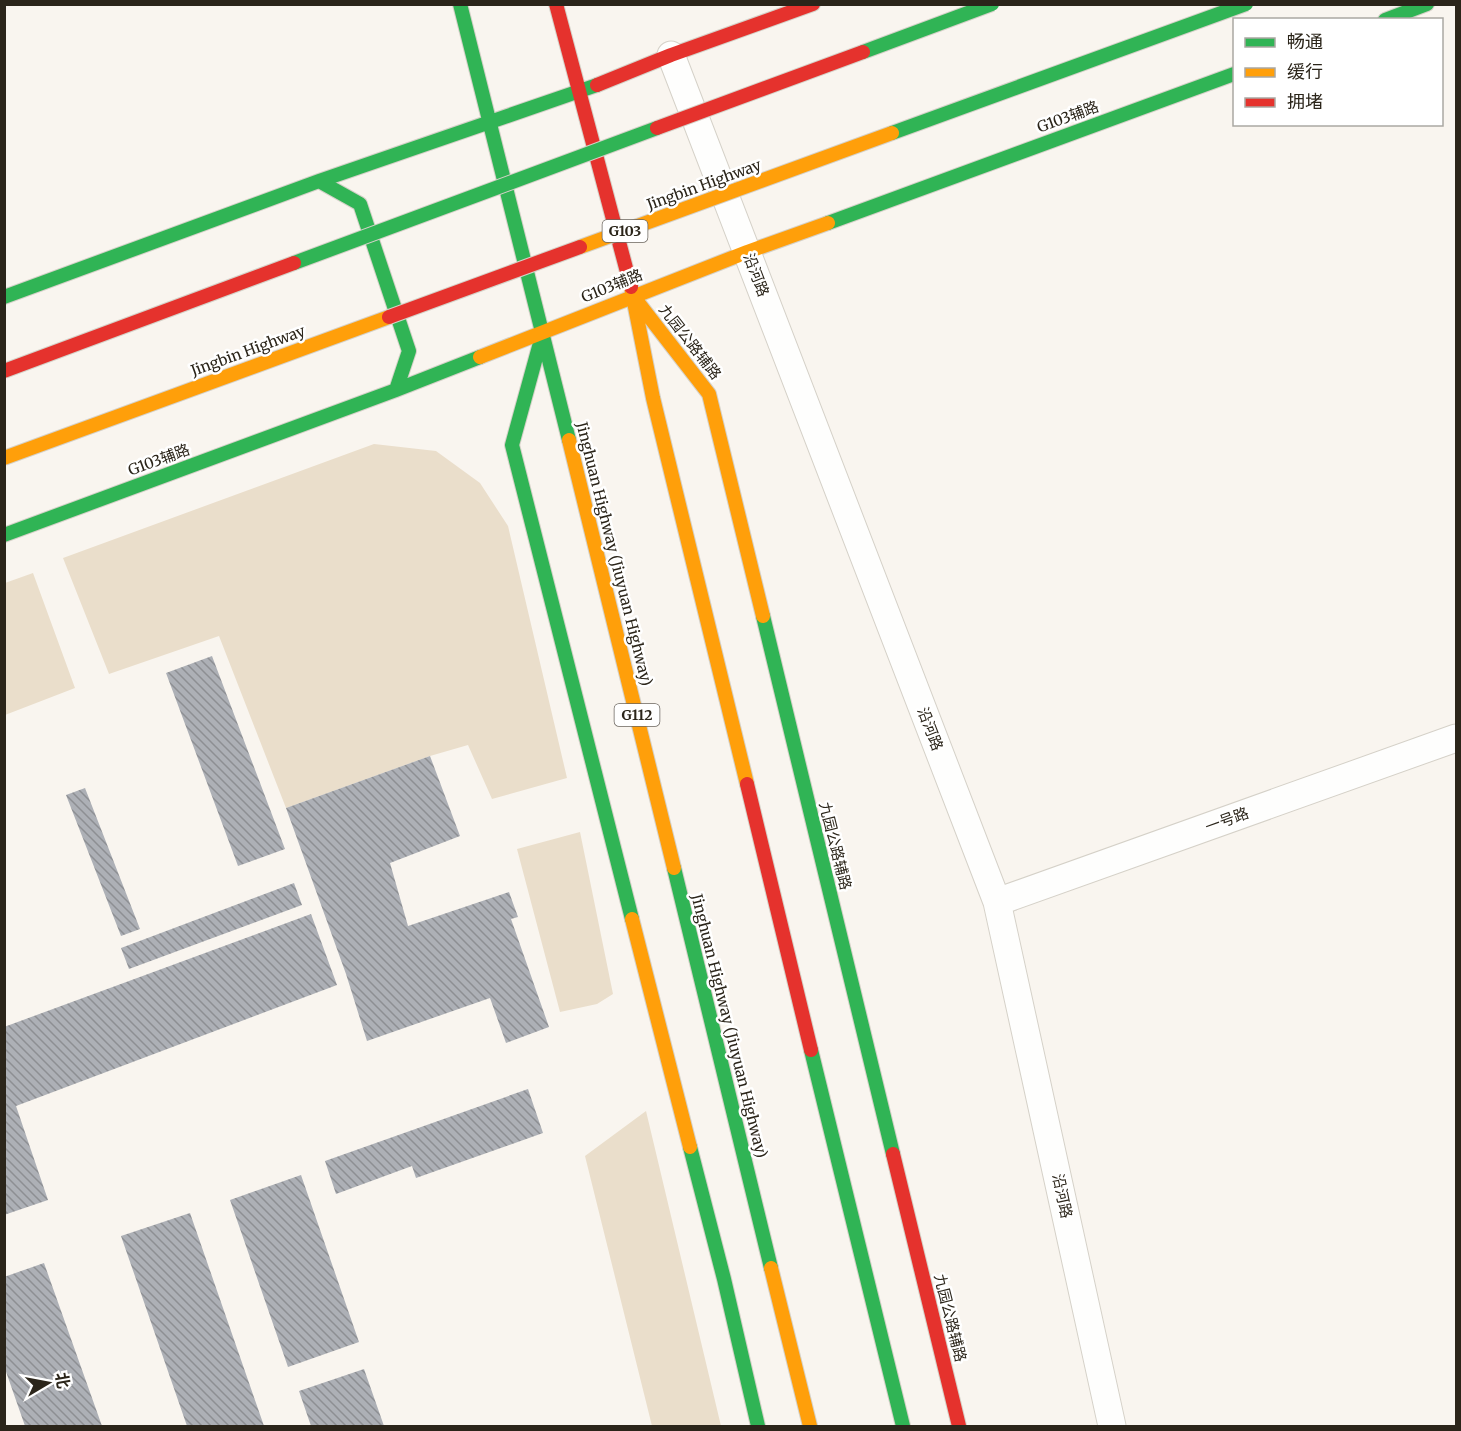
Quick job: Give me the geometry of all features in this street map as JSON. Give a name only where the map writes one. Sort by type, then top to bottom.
[{"type":"main road","name":"Jinghuan Highway (Jiuyuan Highway)","points":[[460,4],[543,332],[810,1426]]},
{"type":"main road","points":[[556,4],[633,296],[656,409],[903,1426]]},
{"type":"main road","points":[[4,297],[320,181],[578,93],[671,55],[813,4]]},
{"type":"main road","points":[[4,371],[992,4]]},
{"type":"main road","name":"Jingbin Highway","points":[[4,458],[1246,4]]},
{"type":"main road","points":[[1390,18],[1427,4]]},
{"type":"main road","name":"G103辅路","points":[[4,535],[396,390],[747,252],[1233,74]]},
{"type":"main road","points":[[320,181],[360,204],[410,351],[396,390]]},
{"type":"main road","name":"九园公路辅路","points":[[633,296],[709,394],[959,1426]]},
{"type":"main road","points":[[543,332],[512,445],[721,1268],[758,1426]]},
{"type":"street","name":"沿河路","points":[[671,55],[997,902],[1112,1426]]},
{"type":"street","name":"一号路","points":[[997,902],[1456,738]]},
{"type":"shaded area","points":[[374,444],[436,451],[480,483],[508,526],[567,778],[492,799],[468,745],[430,756],[286,808],[219,636],[109,674],[63,558]]},
{"type":"shaded area","points":[[33,573],[75,688],[5,715],[5,583]]},
{"type":"shaded area","points":[[580,832],[613,994],[597,1004],[560,1012],[517,849]]},
{"type":"shaded area","points":[[646,1111],[721,1426],[652,1426],[585,1156]]},
{"type":"building","points":[[212,656],[285,849],[238,866],[166,673]]},
{"type":"building","points":[[430,756],[460,836],[390,863],[408,926],[509,892],[518,917],[511,919],[549,1027],[506,1043],[490,998],[367,1041],[346,974],[286,808]]},
{"type":"building","points":[[85,788],[140,929],[121,936],[66,795]]},
{"type":"building","points":[[294,883],[302,905],[129,969],[121,948]]},
{"type":"building","points":[[311,914],[337,985],[16,1106],[48,1200],[4,1215],[4,1027]]},
{"type":"building","points":[[528,1089],[543,1133],[416,1178],[412,1166],[336,1194],[325,1161]]},
{"type":"building","points":[[301,1175],[359,1342],[288,1367],[230,1200]]},
{"type":"building","points":[[190,1213],[264,1426],[187,1426],[121,1236]]},
{"type":"building","points":[[44,1263],[102,1426],[25,1426],[4,1366],[4,1277]]},
{"type":"building","points":[[364,1369],[384,1426],[311,1426],[299,1391]]},
{"type":"traffic: fast","points":[[460,4],[569,440]]},
{"type":"traffic: fast","points":[[863,52],[992,4]]},
{"type":"traffic: fast","points":[[892,133],[1246,4]]},
{"type":"traffic: fast","points":[[1390,18],[1427,4]]},
{"type":"traffic: fast","points":[[828,223],[1233,74]]},
{"type":"traffic: fast","points":[[4,297],[319,181],[597,85]]},
{"type":"traffic: fast","points":[[294,263],[657,128]]},
{"type":"traffic: fast","points":[[319,181],[360,204],[409,351],[396,390]]},
{"type":"traffic: fast","points":[[543,332],[512,445],[632,919]]},
{"type":"traffic: fast","points":[[4,535],[480,357]]},
{"type":"traffic: fast","points":[[763,616],[893,1154]]},
{"type":"traffic: fast","points":[[674,868],[771,1268]]},
{"type":"traffic: fast","points":[[811,1050],[903,1426]]},
{"type":"traffic: fast","points":[[690,1147],[758,1426]]},
{"type":"traffic: slow","points":[[580,247],[892,133]]},
{"type":"traffic: slow","points":[[480,357],[747,252],[828,223]]},
{"type":"traffic: slow","points":[[631,287],[653,398],[747,784]]},
{"type":"traffic: slow","points":[[633,296],[709,394],[763,616]]},
{"type":"traffic: slow","points":[[4,458],[389,317]]},
{"type":"traffic: slow","points":[[569,440],[674,868]]},
{"type":"traffic: slow","points":[[632,919],[690,1147]]},
{"type":"traffic: slow","points":[[771,1268],[810,1426]]},
{"type":"traffic: jam","points":[[556,4],[631,287]]},
{"type":"traffic: jam","points":[[597,85],[671,55],[813,4]]},
{"type":"traffic: jam","points":[[657,128],[863,52]]},
{"type":"traffic: jam","points":[[389,317],[580,247]]},
{"type":"traffic: jam","points":[[4,371],[294,263]]},
{"type":"traffic: jam","points":[[747,784],[811,1050]]},
{"type":"traffic: jam","points":[[893,1154],[959,1426]]}]
